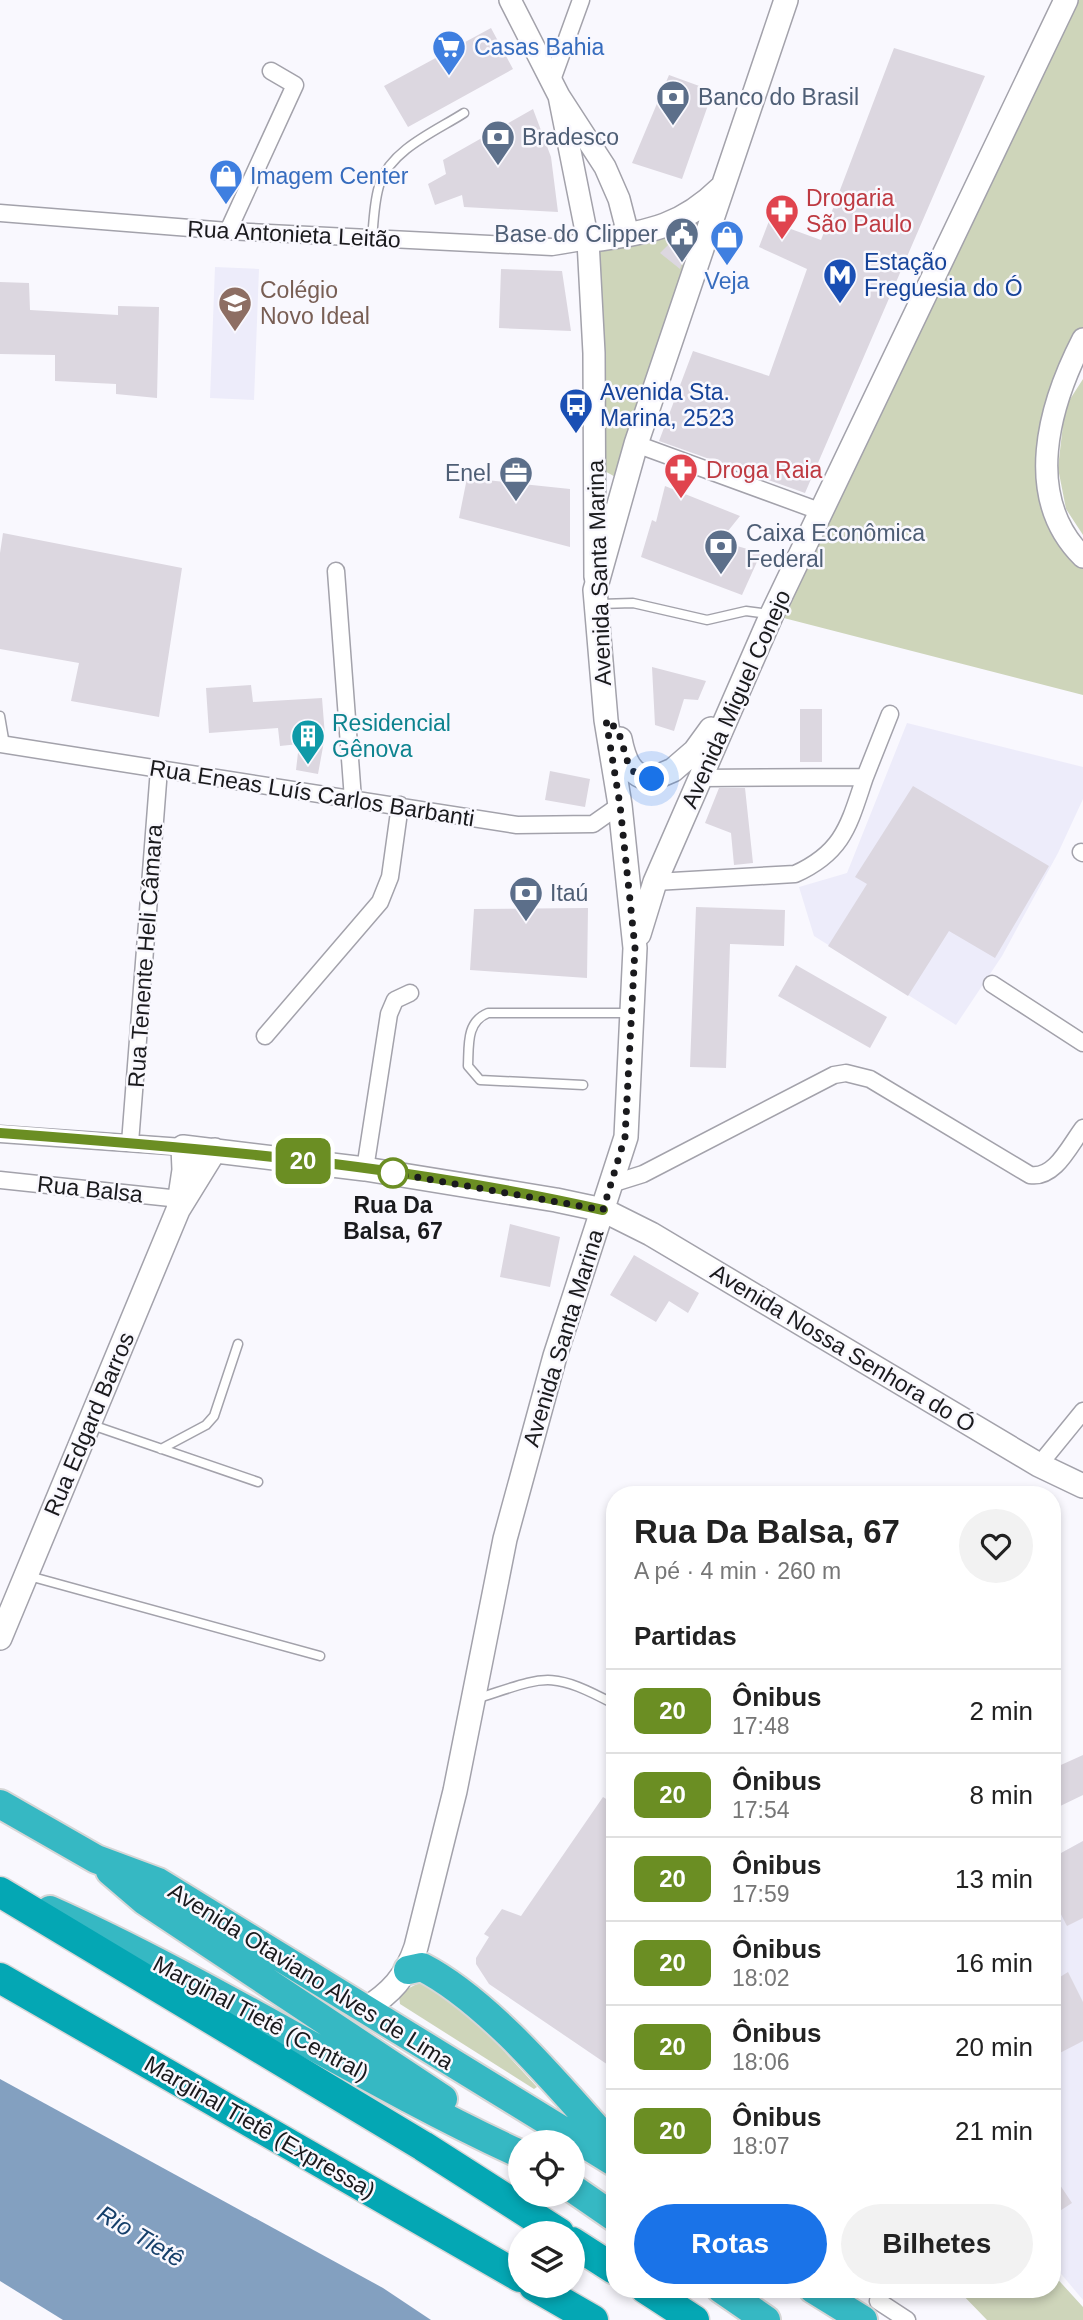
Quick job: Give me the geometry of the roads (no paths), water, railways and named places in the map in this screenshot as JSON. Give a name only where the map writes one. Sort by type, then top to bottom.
[{"type":"highway","name":"Avenida Otaviano Alves de Lima","points":[[0,1804],[96,1859],[158,1882],[606,2157]]},
{"type":"highway","points":[[96,1859],[145,1901],[508,2145]]},
{"type":"highway","points":[[0,1889],[424,2146],[540,2221]]},
{"type":"highway","name":"Marginal Tietê (Central)","points":[[0,1889],[141,1953],[457,2125],[508,2148]]},
{"type":"highway","points":[[408,1970],[422,1966],[463,1992],[555,2082],[606,2139]]},
{"type":"highway","name":"Marginal Tietê (Expressa)","points":[[0,1978],[508,2270]]},
{"type":"highway","points":[[585,2197],[606,2211]]},
{"type":"highway","points":[[585,2250],[606,2264]]},
{"type":"highway","points":[[555,2298],[593,2320]]},
{"type":"highway","points":[[660,2298],[694,2320]]},
{"type":"highway","points":[[734,2298],[766,2320]]},
{"type":"highway","points":[[836,2298],[870,2311]]},
{"type":"main road","points":[[595,597],[636,444],[786,0]]},
{"type":"main road","name":"Avenida Miguel Conejo","points":[[635,948],[655,882],[772,614],[822,512],[850,445],[1066,0]]},
{"type":"main road","points":[[588,241],[682,220],[702,207],[721,188]]},
{"type":"main road","name":"Avenida Santa Marina","points":[[364,2010],[393,1990],[408,1970],[452,1804],[475,1700],[505,1539],[555,1356],[625,1137],[635,948],[620,805],[606,720],[595,597]]},
{"type":"main road","points":[[606,720],[618,730],[623,756],[632,771],[652,779],[673,769],[695,751],[708,731],[724,721]]},
{"type":"main road","name":"Rua Balsa","points":[[183,1147],[365,1169],[603,1210]]},
{"type":"main road","name":"Rua Edgard Barros","points":[[179,1204],[184,1170],[183,1147]]},
{"type":"main road","name":"Rua Edgard Barros","points":[[0,1638],[179,1204],[215,1150]]},
{"type":"main road","name":"Avenida Nossa Senhora do Ó","points":[[603,1210],[651,1234],[1039,1465],[1083,1486]]},
{"type":"street","name":"Avenida Santa Marina","points":[[510,0],[556,88],[605,167],[619,199],[628,234]]},
{"type":"street","points":[[556,88],[581,0]]},
{"type":"street","points":[[228,231],[295,85],[271,71]]},
{"type":"street","name":"Avenida Santa Marina","points":[[556,88],[588,241],[594,353],[595,597]]},
{"type":"street","name":"Rua Antonieta Leitão","points":[[0,213],[228,231],[552,247],[588,241]]},
{"type":"street","points":[[1083,339],[1060,387],[1050,421],[1046,461],[1048,494],[1061,527],[1083,557]]},
{"type":"street","points":[[636,444],[822,512]]},
{"type":"street","points":[[337,571],[353,799]]},
{"type":"street","points":[[655,882],[795,874],[832,853],[846,833],[890,714]]},
{"type":"street","name":"Rua Eneas Luís Carlos Barbanti","points":[[3,744],[517,825],[593,824],[620,805]]},
{"type":"street","name":"Rua Tenente Heli Câmara","points":[[130,1143],[159,769]]},
{"type":"street","points":[[700,778],[865,777]]},
{"type":"street","points":[[265,1035],[380,902],[390,877],[400,805]]},
{"type":"street","points":[[992,984],[1083,1043]]},
{"type":"street","points":[[365,1169],[389,1014],[395,1000],[410,993]]},
{"type":"street","points":[[611,1184],[643,1174],[834,1075],[846,1073],[870,1080],[1030,1175],[1039,1176],[1053,1168],[1083,1128]]},
{"type":"street","name":"Rua Balsa","points":[[0,1133],[183,1147]]},
{"type":"street","name":"Rua Balsa","points":[[0,1180],[179,1204]]},
{"type":"street","points":[[1039,1465],[1083,1411]]},
{"type":"street","points":[[870,2311],[907,2320]]},
{"type":"lane","points":[[372,238],[380,181],[390,164],[403,152],[464,113]]},
{"type":"lane","points":[[595,597],[707,620],[746,611],[772,614]]},
{"type":"lane","points":[[0,716],[3,744]]},
{"type":"lane","points":[[583,1085],[480,1080],[468,1066],[473,1025],[479,1016],[488,1013],[630,1013]]},
{"type":"lane","points":[[161,1449],[206,1425],[214,1416],[238,1344]]},
{"type":"lane","points":[[89,1424],[258,1482]]},
{"type":"lane","points":[[26,1575],[320,1656]]},
{"type":"lane","points":[[475,1700],[539,1679],[555,1678],[575,1683],[606,1700]]},
{"type":"water","name":"Rio Tietê","points":[[0,2079],[383,2288],[431,2320],[63,2320],[0,2281]]},
{"type":"place","name":"Casas Bahia","points":[[449,77]]},
{"type":"place","name":"Banco do Brasil","points":[[673,127]]},
{"type":"place","name":"Bradesco","points":[[498,167]]},
{"type":"place","name":"Imagem Center","points":[[226,206]]},
{"type":"place","name":"Drogaria São Paulo","points":[[782,241]]},
{"type":"place","name":"Base do Clipper","points":[[682,264]]},
{"type":"place","name":"Veja","points":[[727,267]]},
{"type":"place","name":"Estação Freguesia do Ó","points":[[840,305]]},
{"type":"place","name":"Colégio Novo Ideal","points":[[235,333]]},
{"type":"place","name":"Avenida Sta. Marina, 2523","points":[[576,435]]},
{"type":"place","name":"Droga Raia","points":[[681,500]]},
{"type":"place","name":"Enel","points":[[516,503]]},
{"type":"place","name":"Caixa Econômica Federal","points":[[721,576]]},
{"type":"place","name":"Residencial Gênova","points":[[308,766]]},
{"type":"place","name":"Itaú","points":[[526,923]]},
{"type":"place","name":"Rua Da Balsa, 67","points":[[393,1173]]}]
